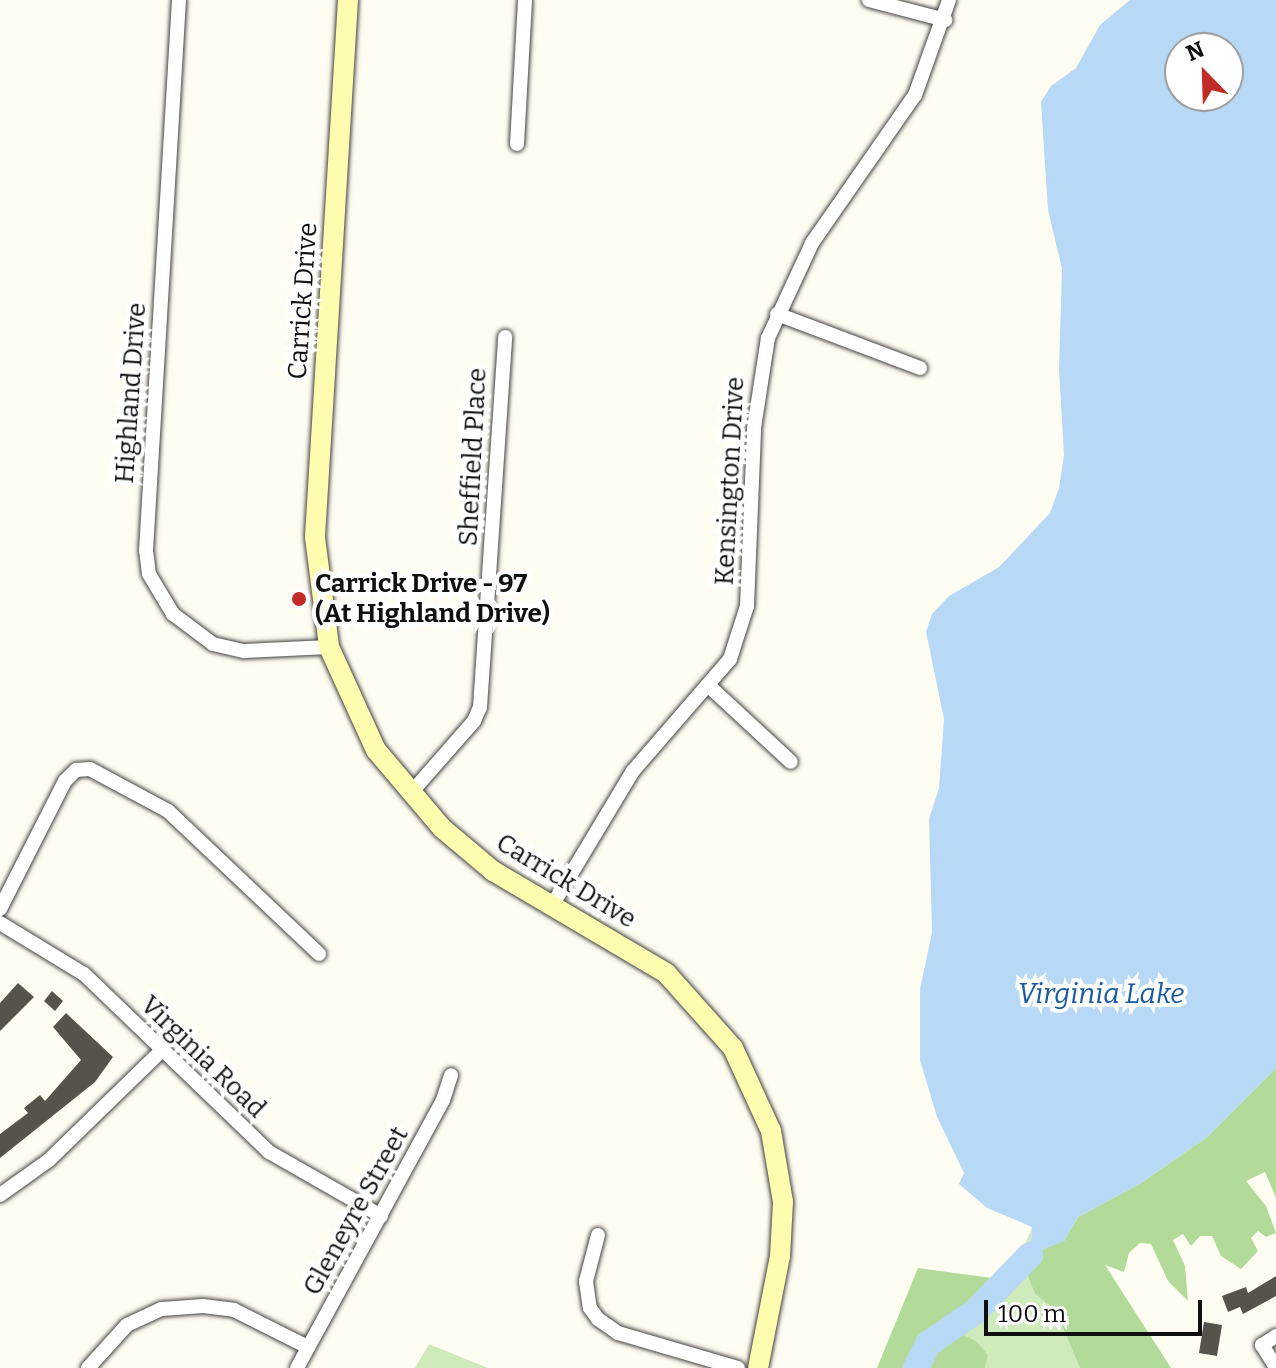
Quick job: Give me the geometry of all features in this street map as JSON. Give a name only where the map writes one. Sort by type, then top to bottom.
[{"type":"street","name":"Highland Drive","points":[[179,0],[146,550],[149,574],[173,614],[213,644],[244,651],[329,647]]},
{"type":"street","name":"Carrick Drive","points":[[348,0],[315,537],[329,647],[365,732],[410,794],[493,871],[666,973],[689,994],[733,1048],[760,1100],[779,1166],[783,1202],[780,1256],[758,1368]]},
{"type":"street","points":[[517,144],[525,0]]},
{"type":"street","points":[[869,0],[945,20]]},
{"type":"street","name":"Kensington Drive","points":[[553,904],[633,771],[710,687],[730,659],[747,606],[758,392],[777,314],[812,243],[915,95],[945,20],[949,0]]},
{"type":"street","points":[[777,314],[920,368]]},
{"type":"street","name":"Sheffield Place","points":[[410,794],[474,721],[480,707],[505,337]]},
{"type":"street","points":[[710,687],[791,762]]},
{"type":"street","points":[[0,909],[65,781],[76,770],[90,769],[168,811],[319,954]]},
{"type":"street","name":"Virginia Road","points":[[0,923],[84,974],[269,1152],[381,1216]]},
{"type":"street","points":[[0,1195],[49,1160],[161,1051]]},
{"type":"street","name":"Gleneyre Street","points":[[297,1368],[443,1100],[451,1075]]},
{"type":"street","points":[[598,1235],[586,1281],[590,1308],[598,1319],[618,1333],[738,1368]]},
{"type":"street","points":[[88,1368],[127,1325],[162,1309],[203,1306],[234,1310],[308,1347]]},
{"type":"street","points":[[1276,1336],[1262,1345],[1276,1367]]},
{"type":"green space","points":[[1276,1068],[1276,1198],[1265,1172],[1246,1181],[1266,1206],[1276,1233],[1266,1237],[1258,1231],[1251,1238],[1258,1251],[1241,1269],[1221,1256],[1212,1236],[1200,1236],[1191,1246],[1183,1234],[1173,1240],[1185,1266],[1188,1301],[1168,1281],[1151,1244],[1140,1243],[1129,1253],[1124,1272],[1105,1265],[1171,1368],[1080,1368],[1055,1310],[1035,1294],[1022,1263],[1049,1243],[1064,1241],[1078,1217],[1141,1183],[1207,1137]]},
{"type":"green space","points":[[1032,1227],[1030,1255],[1022,1264],[1035,1294],[1055,1310],[1080,1368],[985,1368],[988,1355],[951,1331],[998,1287],[992,1278],[1026,1242]]},
{"type":"green space","points":[[918,1268],[992,1278],[999,1287],[952,1330],[976,1341],[988,1355],[985,1368],[877,1368]]},
{"type":"green space","points":[[429,1344],[488,1368],[415,1368]]},
{"type":"water","name":"Virginia Lake","points":[[1130,0],[1276,0],[1276,1068],[1207,1137],[1141,1183],[1078,1217],[1064,1241],[1030,1255],[1032,1227],[987,1208],[959,1184],[964,1173],[937,1117],[920,1060],[920,989],[932,932],[929,819],[939,788],[944,719],[926,632],[932,614],[949,596],[999,567],[1050,513],[1059,488],[1064,455],[1059,370],[1062,269],[1048,210],[1041,102],[1051,86],[1076,68],[1100,25]]},
{"type":"building","points":[[18,983],[34,997],[0,1031],[0,1003]]},
{"type":"building","points":[[52,991],[63,1001],[55,1011],[44,1001]]},
{"type":"building","points":[[66,1013],[113,1057],[95,1082],[0,1158],[0,1134],[28,1113],[24,1108],[40,1095],[45,1101],[81,1060],[53,1027]]},
{"type":"building","points":[[1276,1276],[1276,1296],[1243,1314],[1240,1307],[1228,1312],[1222,1296],[1246,1287],[1248,1293]]},
{"type":"building","points":[[1204,1322],[1222,1325],[1217,1356],[1199,1353]]},
{"type":"waterway","points":[[916,1368],[928,1344],[976,1311],[1030,1255]]},
{"type":"place","name":"Carrick Drive - 97 (At Highland Drive)","points":[[299,599]]}]
